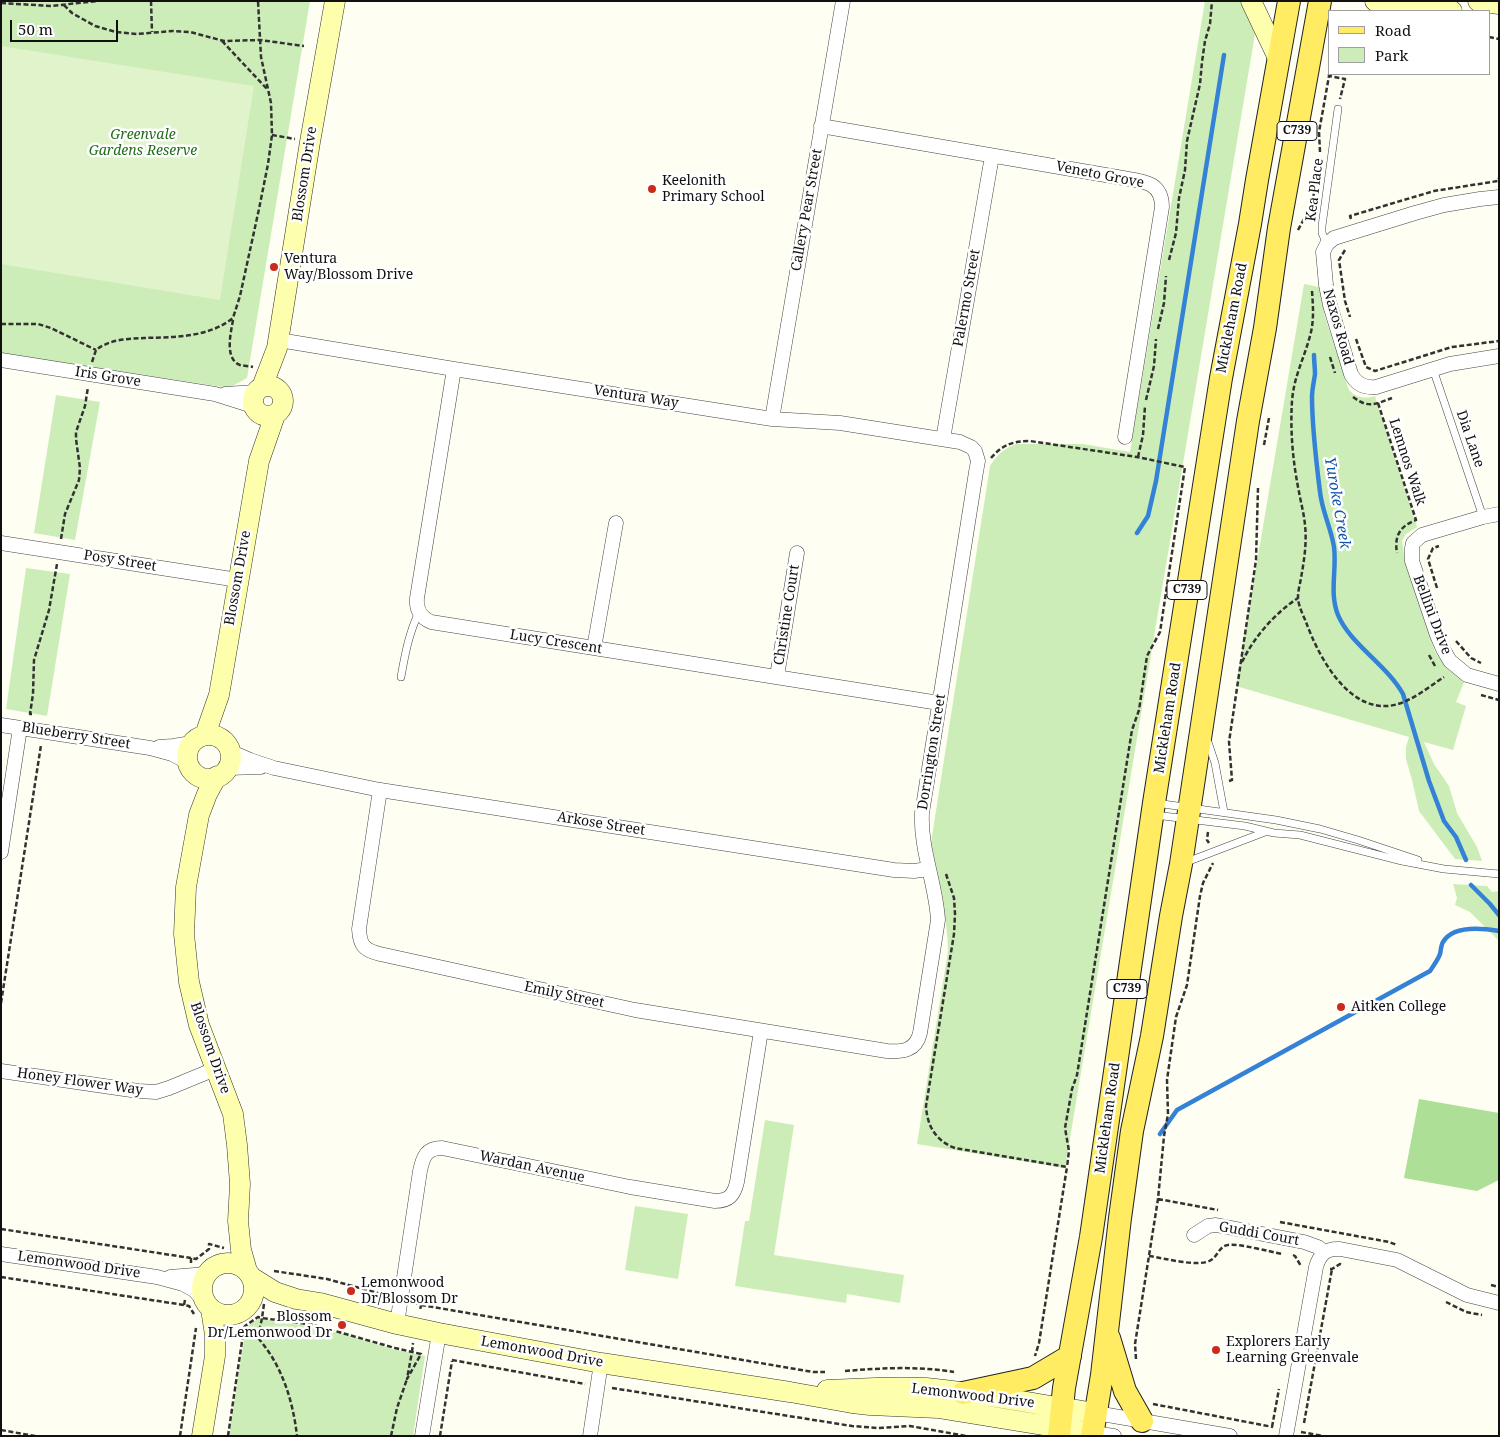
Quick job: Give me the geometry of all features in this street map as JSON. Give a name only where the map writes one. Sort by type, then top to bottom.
[{"type":"main road","name":"Mickleham Road","points":[[1060,1424],[1091,1237],[1220,378],[1250,224],[1289,1]]},
{"type":"main road","name":"Mickleham Road","points":[[1099,1429],[1107,1329],[1132,1130],[1152,1036],[1180,864],[1194,817],[1202,724],[1230,531],[1265,328],[1279,228],[1321,30],[1320,1]]},
{"type":"main road","points":[[1107,1329],[1125,1391],[1147,1412]]},
{"type":"main road","points":[[961,1383],[1033,1378],[1070,1356]]},
{"type":"street","name":"Blossom Drive","points":[[249,1274],[241,1250],[238,1221],[240,1184],[233,1114],[200,1025],[191,991],[184,934],[186,887],[199,816],[197,792],[209,756],[259,461],[265,396],[280,369],[278,344],[334,1]]},
{"type":"street","name":"Callery Pear Street","points":[[772,419],[843,1]]},
{"type":"street","points":[[1251,1],[1278,60]]},
{"type":"street","points":[[1375,1],[1442,10]]},
{"type":"street","points":[[1478,1],[1499,4]]},
{"type":"street","points":[[1395,10],[1410,7]]},
{"type":"street","name":"Veneto Grove","points":[[821,126],[1136,180],[1156,188],[1161,195],[1162,207],[1125,437]]},
{"type":"street","name":"Palermo Street","points":[[943,440],[992,156]]},
{"type":"street","points":[[1327,244],[1334,238],[1444,205],[1480,198],[1499,197]]},
{"type":"street","name":"Naxos Road","points":[[1327,244],[1323,252],[1330,305],[1354,379],[1364,386],[1376,387],[1433,368],[1499,356]]},
{"type":"street","name":"Ventura Way","points":[[278,344],[454,369],[772,419],[840,423],[966,444],[971,447],[978,457],[977,467]]},
{"type":"street","name":"Iris Grove","points":[[1,360],[215,394],[265,396]]},
{"type":"street","points":[[419,612],[417,598],[454,369]]},
{"type":"street","name":"Dorrington Street","points":[[919,1038],[938,920],[936,900],[928,869],[922,828],[922,813],[977,467]]},
{"type":"street","points":[[1483,517],[1499,514]]},
{"type":"street","name":"Bellini Drive","points":[[1483,517],[1422,535],[1412,548],[1412,560],[1436,635],[1450,662],[1467,675],[1499,684]]},
{"type":"street","points":[[594,648],[616,523]]},
{"type":"street","name":"Posy Street","points":[[1,543],[238,580]]},
{"type":"street","name":"Christine Court","points":[[777,676],[797,553]]},
{"type":"street","name":"Lucy Crescent","points":[[419,612],[426,620],[431,622],[939,703]]},
{"type":"street","name":"Blueberry Street","points":[[1,725],[150,748],[172,754],[209,756]]},
{"type":"street","points":[[1,852],[20,728]]},
{"type":"street","name":"Arkose Street","points":[[209,756],[250,760],[274,768],[380,790],[894,870],[914,871],[928,869]]},
{"type":"street","name":"Emily Street","points":[[380,790],[359,930],[360,940],[368,950],[635,1010],[761,1031],[897,1052],[909,1049],[919,1038]]},
{"type":"street","name":"Wardan Avenue","points":[[397,1324],[420,1171],[424,1158],[431,1150],[438,1148],[450,1149],[630,1188],[708,1200],[722,1200],[730,1197],[736,1186],[761,1031]]},
{"type":"street","name":"Honey Flower Way","points":[[1,1071],[156,1092],[215,1068]]},
{"type":"street","name":"Blossom Drive","points":[[213,1269],[232,1237],[238,1221]]},
{"type":"street","name":"Guddi Court","points":[[1194,1235],[1208,1226],[1216,1225],[1304,1242],[1318,1247],[1324,1252]]},
{"type":"street","points":[[1286,1433],[1316,1266],[1324,1252],[1334,1248],[1390,1258],[1467,1296],[1499,1303]]},
{"type":"street","name":"Lemonwood Drive","points":[[1,1254],[172,1280],[194,1290],[208,1306]]},
{"type":"street","points":[[202,1436],[215,1356],[215,1335],[202,1288],[203,1280],[213,1269],[226,1263],[234,1263],[241,1266],[249,1274],[254,1284],[254,1292],[244,1315],[231,1323],[215,1356]]},
{"type":"street","name":"Lemonwood Drive","points":[[157,1277],[175,1277],[213,1269]]},
{"type":"street","name":"Lemonwood Drive","points":[[249,1274],[275,1292],[296,1299],[439,1333],[600,1363],[870,1405],[938,1408],[1099,1429]]},
{"type":"street","name":"Lemonwood Drive","points":[[244,1315],[264,1302],[296,1299]]},
{"type":"street","points":[[208,1306],[218,1313],[244,1315]]},
{"type":"street","points":[[422,1436],[439,1333]]},
{"type":"street","points":[[590,1436],[600,1363]]},
{"type":"street","name":"Lemonwood Drive","points":[[790,1392],[961,1383],[1060,1424]]},
{"type":"street","points":[[1099,1429],[1147,1412],[1230,1436]]},
{"type":"lane","name":"Kea Place","points":[[1327,244],[1322,233],[1322,226],[1338,109]]},
{"type":"lane","name":"Dia Lane","points":[[1433,368],[1483,517]]},
{"type":"lane","points":[[400,677],[407,644],[419,612]]},
{"type":"lane","points":[[1202,724],[1215,763],[1224,812]]},
{"type":"lane","points":[[1154,809],[1175,805],[1194,817],[1224,812],[1320,829],[1444,869]]},
{"type":"lane","points":[[1154,809],[1245,826],[1266,832],[1316,838],[1402,861],[1444,869],[1499,874]]},
{"type":"lane","points":[[1180,864],[1266,832]]},
{"type":"path","points":[[1,2],[32,5],[64,5],[97,1]]},
{"type":"path","points":[[151,1],[152,33]]},
{"type":"path","points":[[258,1],[261,57],[271,103],[272,135],[259,209],[230,337],[231,354],[236,363],[241,365],[265,396]]},
{"type":"path","points":[[1168,262],[1176,233],[1179,198],[1200,84],[1212,1]]},
{"type":"path","points":[[64,5],[78,16],[103,29],[137,34],[173,31],[190,32],[222,40],[260,40],[304,46]]},
{"type":"path","points":[[222,40],[269,91]]},
{"type":"path","points":[[1321,159],[1319,132],[1329,76]]},
{"type":"path","points":[[272,135],[310,142]]},
{"type":"path","points":[[1352,325],[1345,301],[1339,260],[1344,250],[1359,246],[1350,216],[1416,196],[1454,187],[1498,181],[1499,178]]},
{"type":"path","points":[[1298,231],[1312,204],[1316,186]]},
{"type":"path","points":[[1138,457],[1143,435],[1146,402],[1154,366],[1157,332],[1164,304],[1167,268]]},
{"type":"path","points":[[1,1003],[45,716],[30,714],[33,694],[34,660],[51,601],[65,514],[79,480],[80,468],[76,432],[86,402],[93,358],[96,350],[107,343],[120,340],[174,337],[204,332],[233,318]]},
{"type":"path","points":[[1312,324],[1319,322]]},
{"type":"path","points":[[1,324],[38,324],[51,328],[96,350]]},
{"type":"path","points":[[1354,333],[1366,367],[1375,371],[1452,347],[1499,341]]},
{"type":"path","points":[[1311,334],[1294,384],[1292,407],[1294,460],[1306,536],[1298,598],[1310,634],[1326,664],[1348,691],[1359,699],[1379,706],[1395,705],[1412,698],[1444,677]]},
{"type":"path","name":"Lemnos Walk","points":[[1378,403],[1416,520],[1410,522]]},
{"type":"path","points":[[1264,450],[1270,412]]},
{"type":"path","points":[[990,460],[995,453],[1007,444],[1014,441],[1030,441],[1138,457],[1185,468],[1160,632],[1147,656],[1139,710],[1132,730],[1077,1075],[1072,1089],[1065,1128],[1069,1151],[1067,1167],[1039,1344],[1034,1361]]},
{"type":"path","points":[[1218,785],[1232,780],[1229,742],[1256,560],[1259,479]]},
{"type":"path","points":[[1440,595],[1428,559],[1433,548],[1442,545]]},
{"type":"path","points":[[1240,672],[1243,661],[1254,641],[1270,622],[1298,598]]},
{"type":"path","points":[[1455,640],[1471,658],[1488,666]]},
{"type":"path","points":[[1136,1361],[1135,1344],[1158,1199],[1168,1114],[1166,1080],[1176,1017],[1186,985],[1200,896],[1203,883],[1213,864],[1212,852],[1194,817]]},
{"type":"path","points":[[945,871],[954,898],[954,934],[926,1106],[931,1129],[937,1138],[946,1145],[955,1148],[1067,1167]]},
{"type":"path","points":[[1,1229],[191,1258]]},
{"type":"path","points":[[1149,1256],[1206,1263],[1212,1260],[1221,1248],[1230,1244],[1296,1256],[1302,1265],[1300,1274]]},
{"type":"path","points":[[1302,1265],[1332,1269],[1340,1264],[1350,1266]]},
{"type":"path","points":[[1304,1423],[1332,1269]]},
{"type":"path","points":[[1,1277],[184,1305]]},
{"type":"path","points":[[1440,1299],[1466,1312],[1482,1315]]},
{"type":"path","points":[[421,1305],[813,1372],[833,1372]]},
{"type":"path","points":[[244,1315],[245,1326],[258,1317],[262,1318],[258,1338]]},
{"type":"path","points":[[244,1315],[249,1330],[269,1350],[283,1377],[295,1418],[297,1436]]},
{"type":"path","points":[[228,1436],[244,1315]]},
{"type":"path","points":[[391,1436],[397,1408],[407,1379],[421,1354],[412,1352],[407,1379]]},
{"type":"path","points":[[452,1360],[597,1386],[852,1426],[878,1428],[910,1426],[966,1436]]},
{"type":"path","points":[[841,1371],[887,1368],[934,1369],[961,1383]]},
{"type":"path","points":[[1272,1427],[1280,1383]]},
{"type":"path","points":[[1147,1412],[1272,1427],[1286,1433],[1323,1436]]},
{"type":"path","points":[[1,1430],[36,1436]]},
{"type":"green space","name":"Greenvale Gardens Reserve","points":[[1,1],[310,1],[247,378],[229,388],[1,353]]},
{"type":"green space","points":[[1205,1],[1244,1],[1258,16],[1065,1168],[917,1144],[948,951],[944,913],[930,849],[990,466],[1001,453],[1016,444],[1083,444],[1130,452]]},
{"type":"green space","points":[[1,46],[254,86],[220,300],[1,264]]},
{"type":"green space","points":[[1304,284],[1319,287],[1325,317],[1349,390],[1354,395],[1360,397],[1375,396],[1417,527],[1406,534],[1402,541],[1405,560],[1435,652],[1448,669],[1465,680],[1456,702],[1466,706],[1453,750],[1424,742],[1434,764],[1449,786],[1457,813],[1477,847],[1482,861],[1455,859],[1419,811],[1406,759],[1406,747],[1409,737],[1236,686]]},
{"type":"green space","points":[[56,395],[100,402],[75,540],[34,533]]},
{"type":"green space","points":[[26,568],[70,574],[47,716],[6,709]]},
{"type":"green space","points":[[1453,884],[1487,886],[1492,892],[1499,891],[1499,941],[1470,912],[1455,905],[1457,898]]},
{"type":"green space","points":[[1419,1099],[1499,1113],[1499,1180],[1477,1191],[1404,1178]]},
{"type":"green space","points":[[765,1120],[794,1125],[774,1255],[904,1275],[900,1303],[847,1294],[846,1303],[735,1286],[745,1221],[749,1221]]},
{"type":"green space","points":[[635,1206],[688,1214],[678,1279],[625,1270]]},
{"type":"green space","points":[[259,1318],[319,1328],[392,1349],[425,1356],[413,1436],[229,1436],[246,1327]]},
{"type":"waterway","points":[[1137,533],[1148,516],[1156,481],[1224,55]]},
{"type":"waterway","name":"Yuroke Creek","points":[[1314,355],[1313,432],[1321,499],[1334,547],[1335,606],[1338,615],[1351,636],[1388,674],[1403,694],[1429,781],[1444,821],[1456,837],[1466,860]]},
{"type":"waterway","name":"Yuroke Creek","points":[[1471,885],[1499,915]]},
{"type":"waterway","points":[[1160,1134],[1177,1110],[1430,971],[1439,956],[1443,942],[1454,933],[1468,929],[1499,931]]},
{"type":"place","name":"Keelonith Primary School","points":[[652,189]]},
{"type":"place","name":"Ventura Way/Blossom Drive","points":[[274,267]]},
{"type":"place","name":"Aitken College","points":[[1341,1007]]},
{"type":"place","name":"Lemonwood Dr/Blossom Dr","points":[[351,1291]]},
{"type":"place","name":"Blossom Dr/Lemonwood Dr","points":[[342,1325]]},
{"type":"place","name":"Explorers Early Learning Greenvale","points":[[1216,1350]]}]
